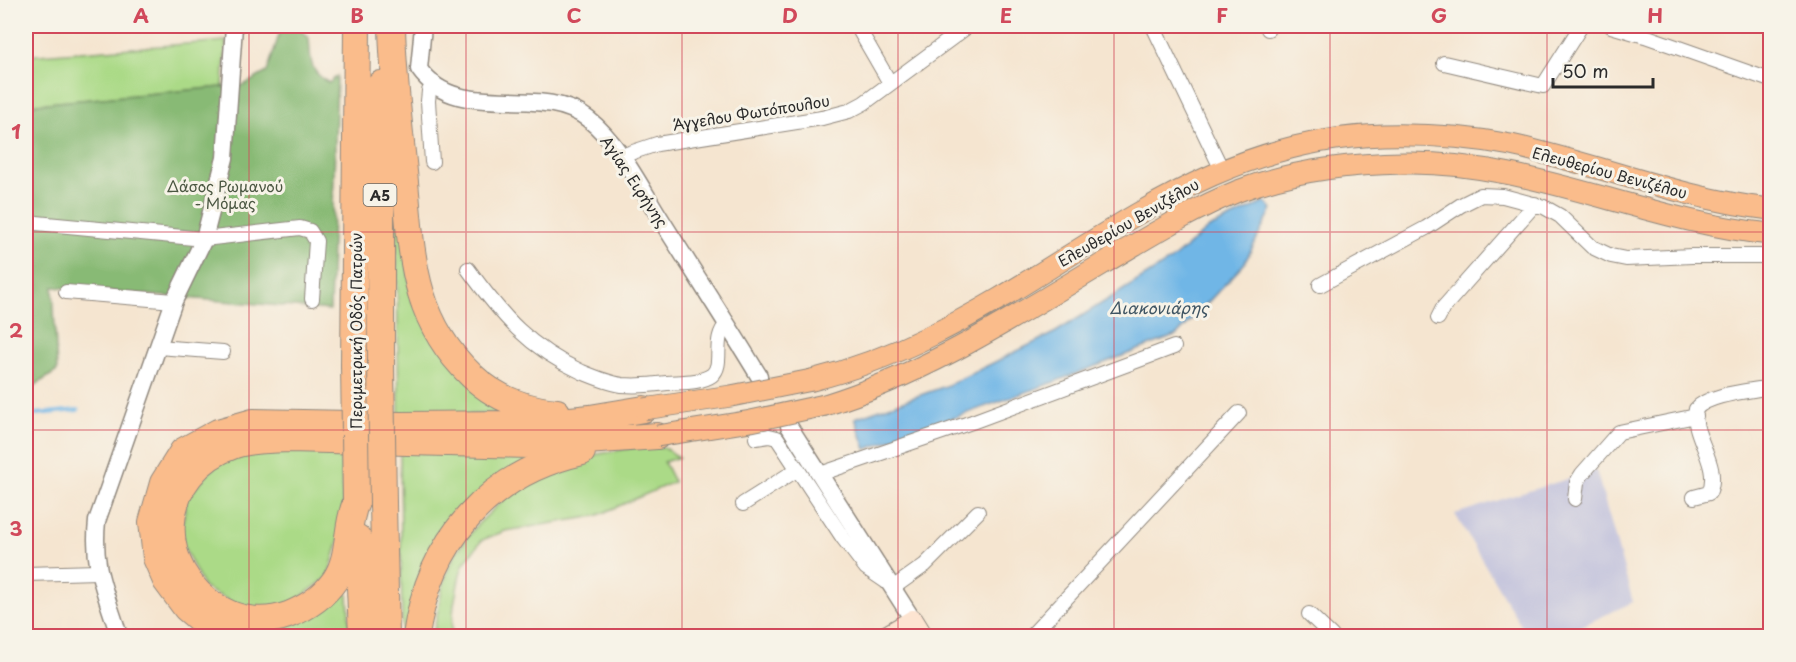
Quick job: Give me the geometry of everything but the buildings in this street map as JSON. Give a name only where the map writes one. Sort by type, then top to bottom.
[{"type":"highway","name":"Περιμετρική Οδός Πατρών","points":[[357,26],[354,365],[356,502],[362,636]]},
{"type":"highway","name":"Περιμετρική Οδός Πατρών","points":[[381,26],[382,504],[386,636]]},
{"type":"highway","points":[[392,26],[395,92],[414,266],[427,313],[436,333],[454,359],[478,382],[495,394],[519,405],[567,413],[644,409]]},
{"type":"highway","points":[[227,636],[186,608],[166,581],[155,551],[152,522],[163,483],[183,451],[218,432],[253,422],[401,425],[531,424],[590,418],[644,409]]},
{"type":"highway","points":[[356,502],[350,518],[345,559],[335,580],[318,598],[305,607],[278,618],[259,620],[241,618],[211,603],[186,579],[174,554],[171,528],[173,512],[177,496],[185,482],[205,459],[237,444],[259,440],[289,439],[529,445],[657,436]]},
{"type":"highway","points":[[416,636],[426,589],[443,549],[468,516],[492,494],[531,469],[558,459],[657,436]]},
{"type":"main road","name":"Ελευθερίου Βενιζέλου","points":[[644,409],[731,396],[812,380],[876,359],[937,333],[1188,185],[1222,170],[1277,152],[1336,139],[1383,135],[1452,137],[1522,148],[1709,198],[1770,209]]},
{"type":"main road","name":"Ελευθερίου Βενιζέλου","points":[[657,436],[751,421],[825,405],[875,388],[956,351],[1174,221],[1239,191],[1292,175],[1344,165],[1406,162],[1466,167],[1533,178],[1725,227],[1770,234]]},
{"type":"main road","points":[[886,636],[918,628]]},
{"type":"street","points":[[119,636],[98,572],[95,555],[97,521],[174,301],[204,239],[225,158],[234,26]]},
{"type":"street","points":[[423,26],[419,69],[434,83],[429,91],[428,101],[432,162]]},
{"type":"street","points":[[857,26],[890,83]]},
{"type":"street","name":"Άγγελου Φωτόπουλου","points":[[621,156],[657,144],[832,116],[856,108],[968,26]]},
{"type":"street","points":[[1153,26],[1222,170]]},
{"type":"street","points":[[1444,63],[1543,86],[1581,26]]},
{"type":"street","points":[[1611,26],[1770,80]]},
{"type":"street","name":"Αγίας Ειρήνης","points":[[434,83],[451,94],[465,98],[537,102],[573,110],[589,120],[621,156],[759,376]]},
{"type":"street","points":[[1320,285],[1426,228],[1477,195],[1503,196],[1535,204],[1560,216],[1592,247],[1611,256],[1626,259],[1770,256]]},
{"type":"street","points":[[1438,318],[1443,308],[1535,204]]},
{"type":"street","points":[[26,222],[204,239],[300,228],[310,231],[316,241],[312,299]]},
{"type":"street","points":[[468,269],[495,308],[543,351],[583,372],[619,385],[662,384],[699,380],[710,376],[717,366],[720,333],[727,324]]},
{"type":"street","points":[[66,292],[174,301]]},
{"type":"street","points":[[158,347],[223,352]]},
{"type":"street","points":[[820,474],[972,422],[1174,347]]},
{"type":"street","points":[[1694,497],[1709,493],[1712,480],[1696,409],[1706,401],[1770,387]]},
{"type":"street","points":[[1031,636],[1239,413]]},
{"type":"street","points":[[1575,499],[1577,482],[1582,474],[1619,432],[1696,416]]},
{"type":"street","points":[[789,426],[894,587],[918,628]]},
{"type":"street","points":[[756,438],[769,436],[777,438],[843,538],[866,568],[894,587]]},
{"type":"street","points":[[743,504],[798,469]]},
{"type":"street","points":[[894,587],[925,565],[978,512]]},
{"type":"street","points":[[26,574],[98,572]]},
{"type":"street","points":[[1309,614],[1332,636]]},
{"type":"shaded area","points":[[1596,470],[1633,602],[1560,636],[1527,636],[1455,514]]},
{"type":"green space","name":"Δάσος Ρωμανού - Μόμας","points":[[298,28],[309,38],[312,64],[317,74],[329,83],[337,76],[330,310],[53,287],[57,371],[26,391],[26,105],[244,85],[267,72],[281,29]]},
{"type":"green space","points":[[226,41],[223,87],[26,105],[26,56]]},
{"type":"green space","points":[[396,176],[412,301],[518,412],[399,418]]},
{"type":"green space","points":[[642,446],[664,448],[679,457],[664,462],[674,482],[596,516],[505,531],[482,540],[464,563],[460,574],[451,636],[433,636],[442,589],[456,553],[476,526],[509,494],[588,456]]},
{"type":"green space","points":[[340,447],[344,523],[328,577],[285,608],[246,609],[204,588],[180,539],[187,497],[225,455]]},
{"type":"green space","points":[[400,450],[552,450],[466,502],[443,529],[430,548],[417,582],[407,636],[402,636]]},
{"type":"green space","points":[[339,594],[348,594],[350,636],[243,636],[220,621]]},
{"type":"water","name":"Διακονιάρης","points":[[1265,202],[1272,209],[1244,264],[1177,335],[866,449],[855,418],[946,386],[1056,332],[1171,260],[1209,228]]},
{"type":"waterway","name":"Διακονιάρης","points":[[26,415],[78,410]]}]
